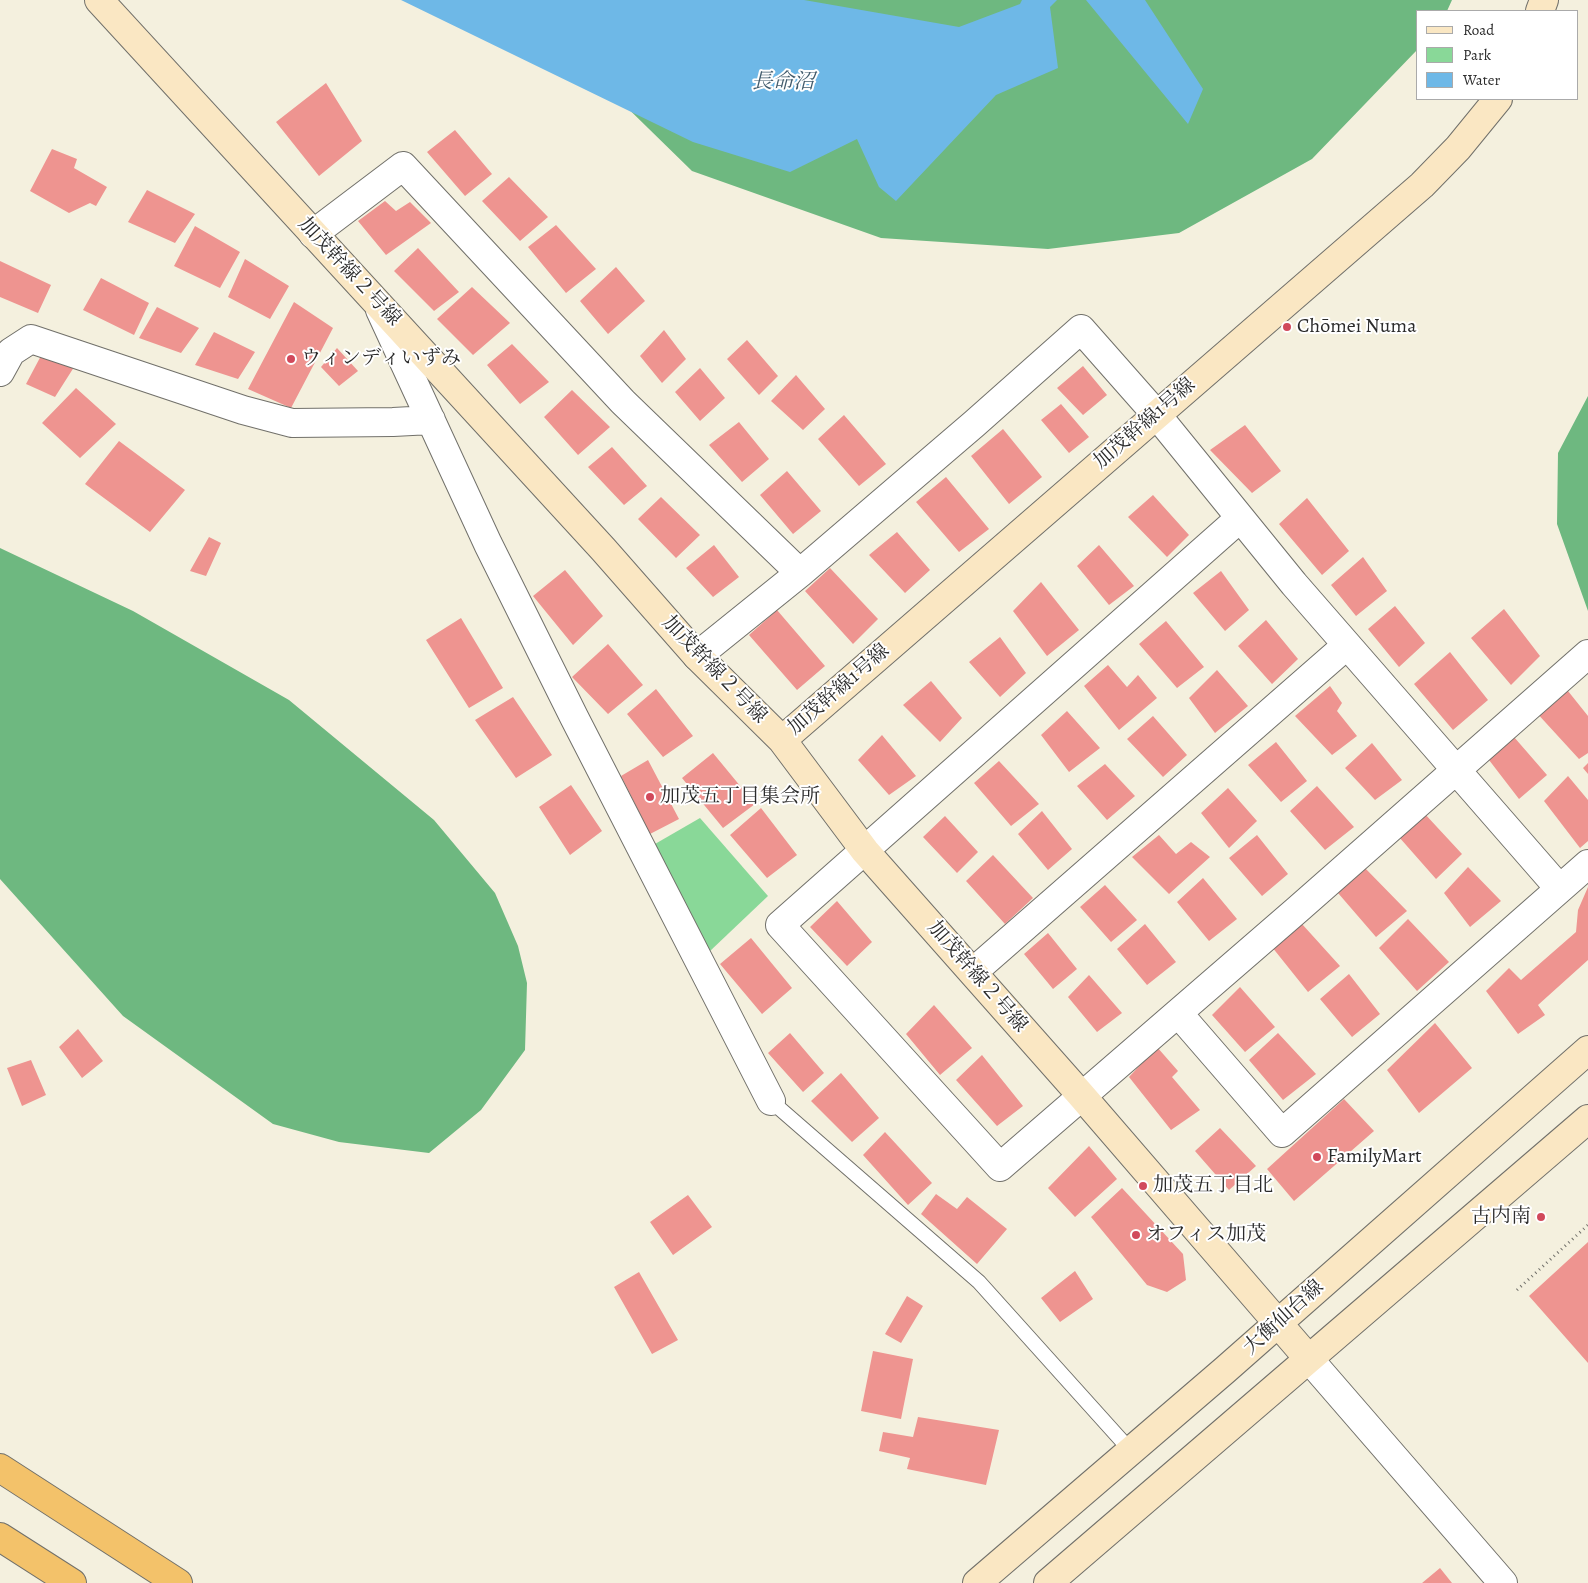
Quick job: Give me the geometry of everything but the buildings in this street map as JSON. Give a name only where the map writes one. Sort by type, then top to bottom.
[{"type":"highway","points":[[0,1468],[178,1583]]},
{"type":"highway","points":[[0,1537],[72,1583]]},
{"type":"street","name":"加茂幹線２号線","points":[[99,0],[603,549],[697,656],[782,740],[865,850],[1081,1095],[1308,1358]]},
{"type":"street","name":"加茂幹線1号線","points":[[782,740],[1422,184],[1458,148],[1497,100]]},
{"type":"street","points":[[314,234],[403,166],[623,402],[800,573]]},
{"type":"street","points":[[376,302],[488,544],[574,717],[771,1101]]},
{"type":"street","points":[[697,656],[800,573],[974,424],[1081,329],[1156,414],[1239,518],[1347,645],[1559,888]]},
{"type":"street","points":[[0,372],[11,352],[31,340],[73,352],[243,410],[292,423],[431,420]]},
{"type":"street","points":[[1239,518],[780,924],[1000,1168],[1081,1095],[1178,1013],[1588,654]]},
{"type":"street","points":[[973,972],[1347,645]]},
{"type":"street","points":[[1178,1013],[1282,1133],[1588,864]]},
{"type":"street","name":"大衡仙台線","points":[[977,1583],[1131,1452],[1588,1050]]},
{"type":"street","points":[[1048,1583],[1588,1119]]},
{"type":"street","points":[[1308,1358],[1503,1583]]},
{"type":"lane","points":[[771,1101],[979,1282],[1131,1452]]},
{"type":"path","points":[[1517,1290],[1588,1225]]},
{"type":"green space","points":[[517,0],[1452,0],[1447,10],[1416,10],[1416,51],[1312,159],[1179,233],[1048,249],[881,238],[692,171]]},
{"type":"green space","points":[[1588,396],[1588,611],[1557,524],[1558,453]]},
{"type":"green space","points":[[0,548],[133,611],[289,700],[434,820],[495,893],[518,946],[527,983],[525,1050],[481,1110],[429,1153],[339,1142],[273,1124],[123,1016],[0,879]]},
{"type":"green space","points":[[700,818],[768,896],[709,952],[655,844]]},
{"type":"water","name":"長命沼","points":[[401,0],[804,0],[959,27],[1020,4],[1022,0],[1057,0],[1050,7],[1058,68],[996,95],[896,201],[879,187],[857,139],[790,172],[693,142]]},
{"type":"water","points":[[1086,0],[1145,0],[1203,89],[1188,124]]},
{"type":"place","name":"Chōmei Numa","points":[[1287,327]]},
{"type":"place","name":"ウィンディいずみ","points":[[291,359]]},
{"type":"place","name":"加茂五丁目集会所","points":[[650,797]]},
{"type":"place","name":"FamilyMart","points":[[1317,1157]]},
{"type":"place","name":"加茂五丁目北","points":[[1143,1186]]},
{"type":"place","name":"古内南","points":[[1541,1217]]},
{"type":"place","name":"オフィス加茂","points":[[1136,1235]]}]
